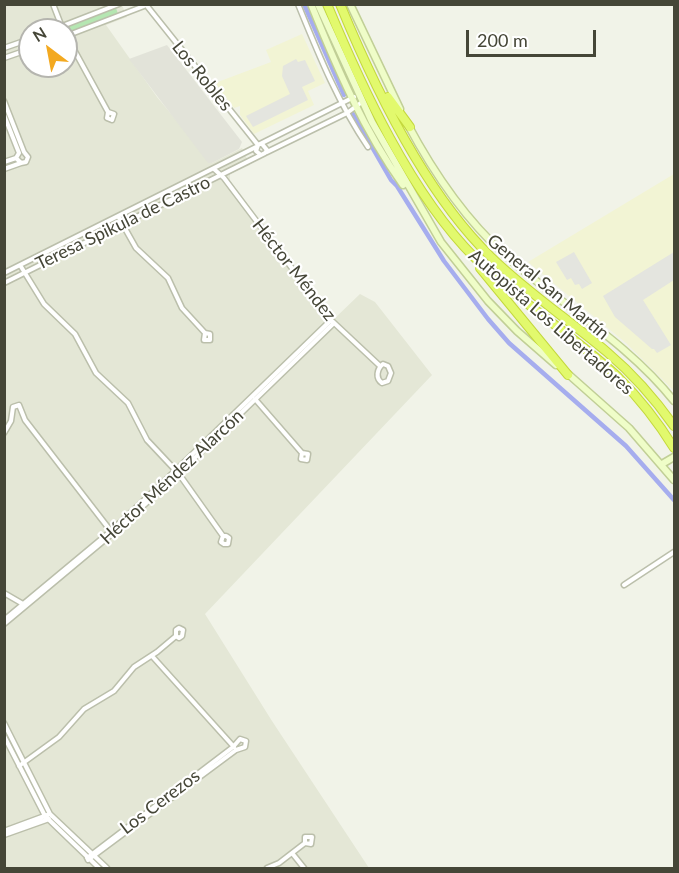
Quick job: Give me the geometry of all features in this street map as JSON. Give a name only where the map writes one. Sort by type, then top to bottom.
[{"type":"highway","name":"Autopista Los Libertadores","points":[[327,4],[354,64],[394,142],[426,197],[459,241],[492,273],[618,378],[643,404],[673,445]]},
{"type":"highway","name":"Autopista Los Libertadores","points":[[340,4],[373,76],[424,172],[467,232],[509,273],[619,363],[649,393],[675,426]]},
{"type":"highway","points":[[373,76],[410,127]]},
{"type":"highway","points":[[459,241],[568,375]]},
{"type":"street","points":[[78,21],[119,4]]},
{"type":"street","points":[[298,4],[342,103],[368,147]]},
{"type":"street","points":[[311,4],[358,100],[441,242],[478,290],[517,331],[629,428],[675,480]]},
{"type":"street","points":[[318,4],[358,100]]},
{"type":"street","name":"General San Martín","points":[[350,4],[410,127],[444,184],[482,233],[516,265],[622,348],[675,401]]},
{"type":"street","points":[[78,31],[145,5]]},
{"type":"street","name":"Los Robles","points":[[145,5],[259,145]]},
{"type":"street","points":[[78,58],[108,112]]},
{"type":"street","name":"Teresa Spikula de Castro","points":[[4,273],[342,103],[358,100]]},
{"type":"street","name":"Teresa Spikula de Castro","points":[[4,283],[347,113],[358,100]]},
{"type":"street","points":[[4,101],[21,163]]},
{"type":"street","points":[[4,115],[20,154]]},
{"type":"street","points":[[259,145],[266,147],[264,154],[257,152],[259,145]]},
{"type":"street","points":[[4,162],[20,154],[27,154],[26,163],[4,170]]},
{"type":"street","points":[[238,155],[243,164]]},
{"type":"street","name":"Héctor Méndez","points":[[214,169],[224,178],[333,321],[381,366]]},
{"type":"street","points":[[118,216],[138,250],[168,278],[182,308],[205,333]]},
{"type":"street","points":[[20,265],[46,307],[75,334],[99,376],[128,403],[147,440],[177,472],[223,536]]},
{"type":"street","name":"Héctor Méndez Alarcón","points":[[4,624],[112,532],[333,321]]},
{"type":"street","name":"Héctor Méndez","points":[[386,364],[390,370],[389,380],[384,383],[378,378],[381,366],[386,364]]},
{"type":"street","points":[[254,398],[302,453]]},
{"type":"street","points":[[4,433],[11,421],[12,408],[16,405],[21,407],[25,420],[112,532]]},
{"type":"street","points":[[11,421],[18,418],[25,420]]},
{"type":"street","points":[[662,464],[675,457]]},
{"type":"street","points":[[624,585],[675,552]]},
{"type":"street","points":[[4,593],[25,605]]},
{"type":"street","name":"Héctor Méndez Alarcón","points":[[4,620],[25,605]]},
{"type":"street","points":[[22,765],[62,735],[84,709],[114,691],[134,667],[152,656],[176,636]]},
{"type":"street","points":[[152,656],[235,748]]},
{"type":"street","points":[[4,723],[46,818],[99,868]]},
{"type":"street","points":[[4,736],[52,816],[107,868]]},
{"type":"street","name":"Los Cerezos","points":[[88,859],[239,745]]},
{"type":"street","points":[[4,833],[52,816]]},
{"type":"street","points":[[267,868],[304,843]]},
{"type":"street","points":[[292,853],[303,868]]},
{"type":"shaded area","points":[[99,4],[100,7],[122,5],[127,17],[106,25],[157,97],[212,163],[242,148],[250,165],[230,174],[230,181],[334,319],[360,294],[375,302],[432,375],[205,614],[369,868],[5,868],[5,5]]},
{"type":"shaded area","points":[[302,34],[325,83],[308,91],[314,105],[254,134],[240,115],[240,106],[234,108],[215,83],[271,62],[266,50]]},
{"type":"shaded area","points":[[167,45],[242,142],[239,149],[208,163],[129,59]]},
{"type":"shaded area","points":[[296,59],[298,62],[305,60],[315,81],[302,87],[308,100],[253,127],[246,116],[290,94],[282,76],[283,66]]},
{"type":"shaded area","points":[[674,174],[674,391],[626,343],[528,262]]},
{"type":"shaded area","points":[[574,252],[592,283],[582,289],[579,284],[575,285],[571,278],[567,280],[556,262]]},
{"type":"shaded area","points":[[674,252],[674,280],[643,300],[671,345],[657,353],[615,317],[603,296]]},
{"type":"green space","points":[[116,8],[118,14],[78,29],[78,22]]},
{"type":"waterway","points":[[304,4],[344,95]]},
{"type":"waterway","points":[[353,114],[391,180],[444,261],[488,319],[509,343],[626,446],[674,500]]}]
